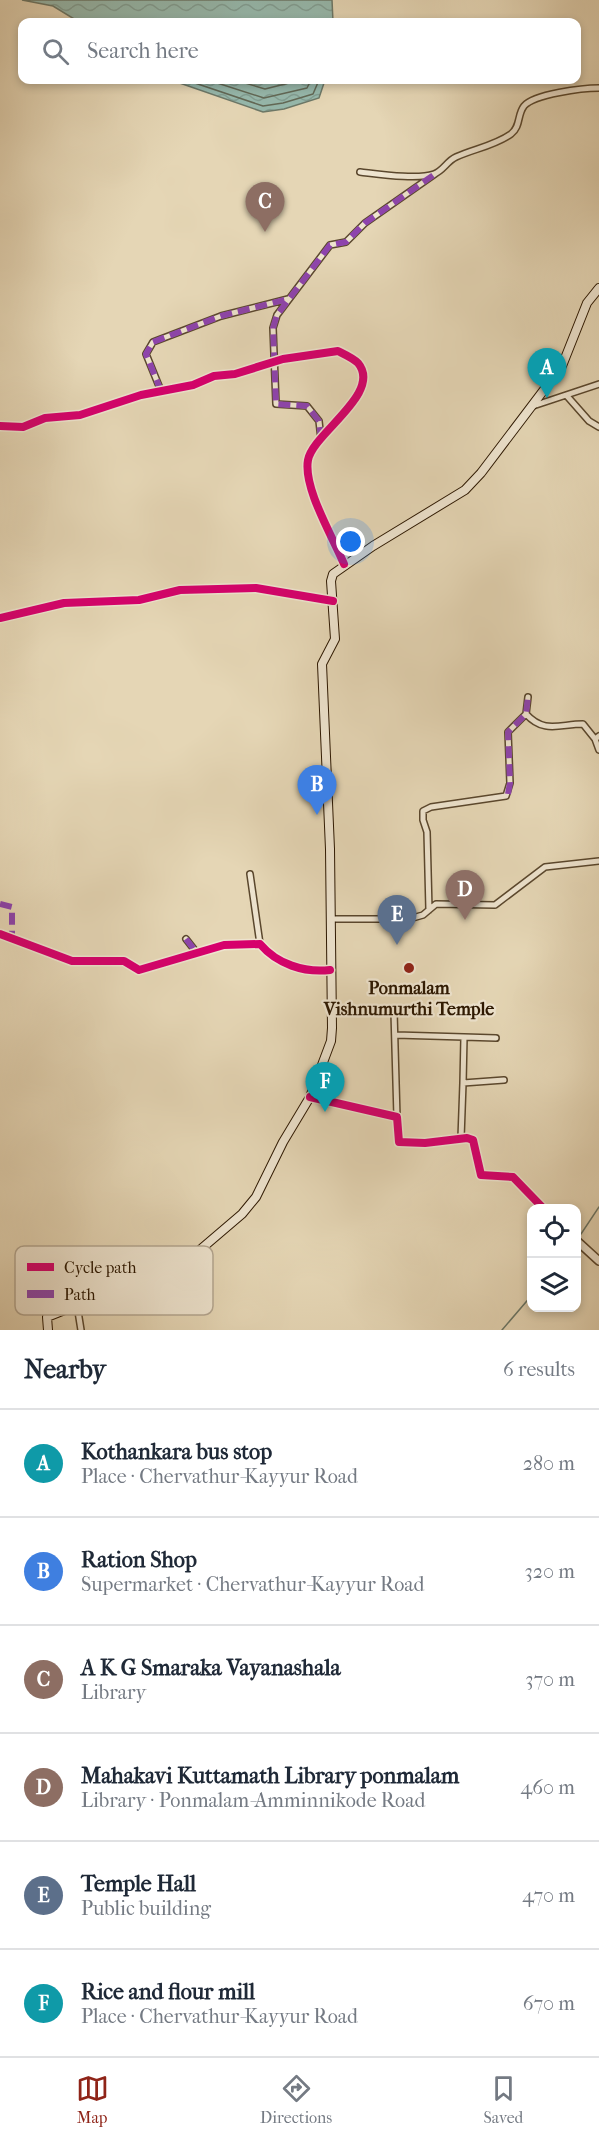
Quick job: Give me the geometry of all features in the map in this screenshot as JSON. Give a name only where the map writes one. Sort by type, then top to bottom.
[{"type":"main road","points":[[204,1246],[251,1204],[310,1098],[331,1041],[331,918],[322,664],[335,639],[331,582],[333,574],[344,564],[465,490],[533,406],[562,366],[587,303],[599,288]]},
{"type":"main road","points":[[48,1330],[47,1317],[52,1315]]},
{"type":"street","points":[[321,439],[319,421],[308,406],[276,404],[273,328],[277,315],[330,244],[346,243],[364,223],[435,174],[454,158],[482,148],[514,132],[519,125],[521,110],[533,99],[599,88]]},
{"type":"street","points":[[360,172],[435,174]]},
{"type":"street","points":[[161,391],[146,354],[153,342],[221,316],[288,299]]},
{"type":"street","points":[[0,426],[23,427],[45,418],[80,415],[133,397],[193,385],[214,376],[235,374],[275,361],[338,351],[358,363],[363,376],[361,389],[321,439],[308,460],[309,488],[344,564]]},
{"type":"street","points":[[533,406],[599,384]]},
{"type":"street","points":[[567,396],[589,421],[599,427]]},
{"type":"street","points":[[0,618],[63,603],[139,600],[189,590],[256,588],[333,601]]},
{"type":"street","points":[[429,910],[427,832],[423,811],[431,807],[506,796],[510,783],[508,732],[526,714],[528,697]]},
{"type":"street","points":[[526,714],[544,728],[583,724],[597,738],[599,750]]},
{"type":"street","points":[[331,918],[409,920],[423,915],[436,904],[495,905],[545,867],[599,861]]},
{"type":"street","points":[[250,874],[260,944],[268,953],[295,968],[315,972],[330,970]]},
{"type":"street","points":[[0,934],[72,960],[124,962],[139,970],[224,945],[260,944]]},
{"type":"street","points":[[186,939],[197,953]]},
{"type":"street","points":[[332,1009],[393,1012],[396,1035],[399,1142],[425,1143],[461,1138],[473,1140],[481,1175],[513,1178],[538,1204]]},
{"type":"street","points":[[396,1035],[496,1038]]},
{"type":"street","points":[[461,1138],[464,1037]]},
{"type":"street","points":[[463,1083],[504,1080]]},
{"type":"street","points":[[310,1098],[397,1117]]},
{"type":"street","points":[[581,1244],[599,1262]]},
{"type":"street","points":[[79,1315],[81,1330]]},
{"type":"water","points":[[22,0],[332,0],[333,18],[72,18],[53,6]]},
{"type":"water","points":[[182,84],[324,84],[319,98],[284,109],[263,112]]},
{"type":"waterway","points":[[581,1234],[599,1207]]},
{"type":"waterway","points":[[502,1330],[527,1301]]},
{"type":"marked path","points":[[321,439],[319,421],[307,406],[276,404],[273,328],[277,315],[330,245],[346,242],[365,223],[435,174]]},
{"type":"marked path","points":[[161,391],[146,354],[153,342],[221,316],[288,299]]},
{"type":"marked path","points":[[508,794],[510,783],[508,732],[526,714],[528,697]]},
{"type":"marked path","points":[[0,904],[12,907],[12,940]]},
{"type":"marked path","points":[[186,939],[197,953]]},
{"type":"cycle path","points":[[0,426],[23,427],[45,418],[80,415],[141,395],[193,385],[214,376],[235,374],[283,359],[338,351],[358,363],[363,375],[361,387],[344,413],[313,449],[308,460],[308,471],[314,498],[344,564]]},
{"type":"cycle path","points":[[0,618],[64,603],[139,600],[180,590],[256,588],[333,601]]},
{"type":"cycle path","points":[[0,934],[72,961],[124,961],[139,970],[224,945],[260,944],[274,957],[292,966],[310,970],[330,970]]},
{"type":"cycle path","points":[[310,1097],[397,1117],[399,1142],[425,1143],[467,1138],[473,1140],[481,1175],[513,1177],[539,1204]]},
{"type":"place","name":"A K G Smaraka Vayanashala","points":[[265,232]]},
{"type":"place","name":"Kothankara bus stop","points":[[547,398]]},
{"type":"place","name":"Ration Shop","points":[[317,815]]},
{"type":"place","name":"Mahakavi Kuttamath Library ponmalam","points":[[465,920]]},
{"type":"place","name":"Temple Hall","points":[[397,945]]},
{"type":"place","name":"Ponmalam Vishnumurthi Temple","points":[[409,968]]},
{"type":"place","name":"Rice and flour mill","points":[[325,1112]]}]
